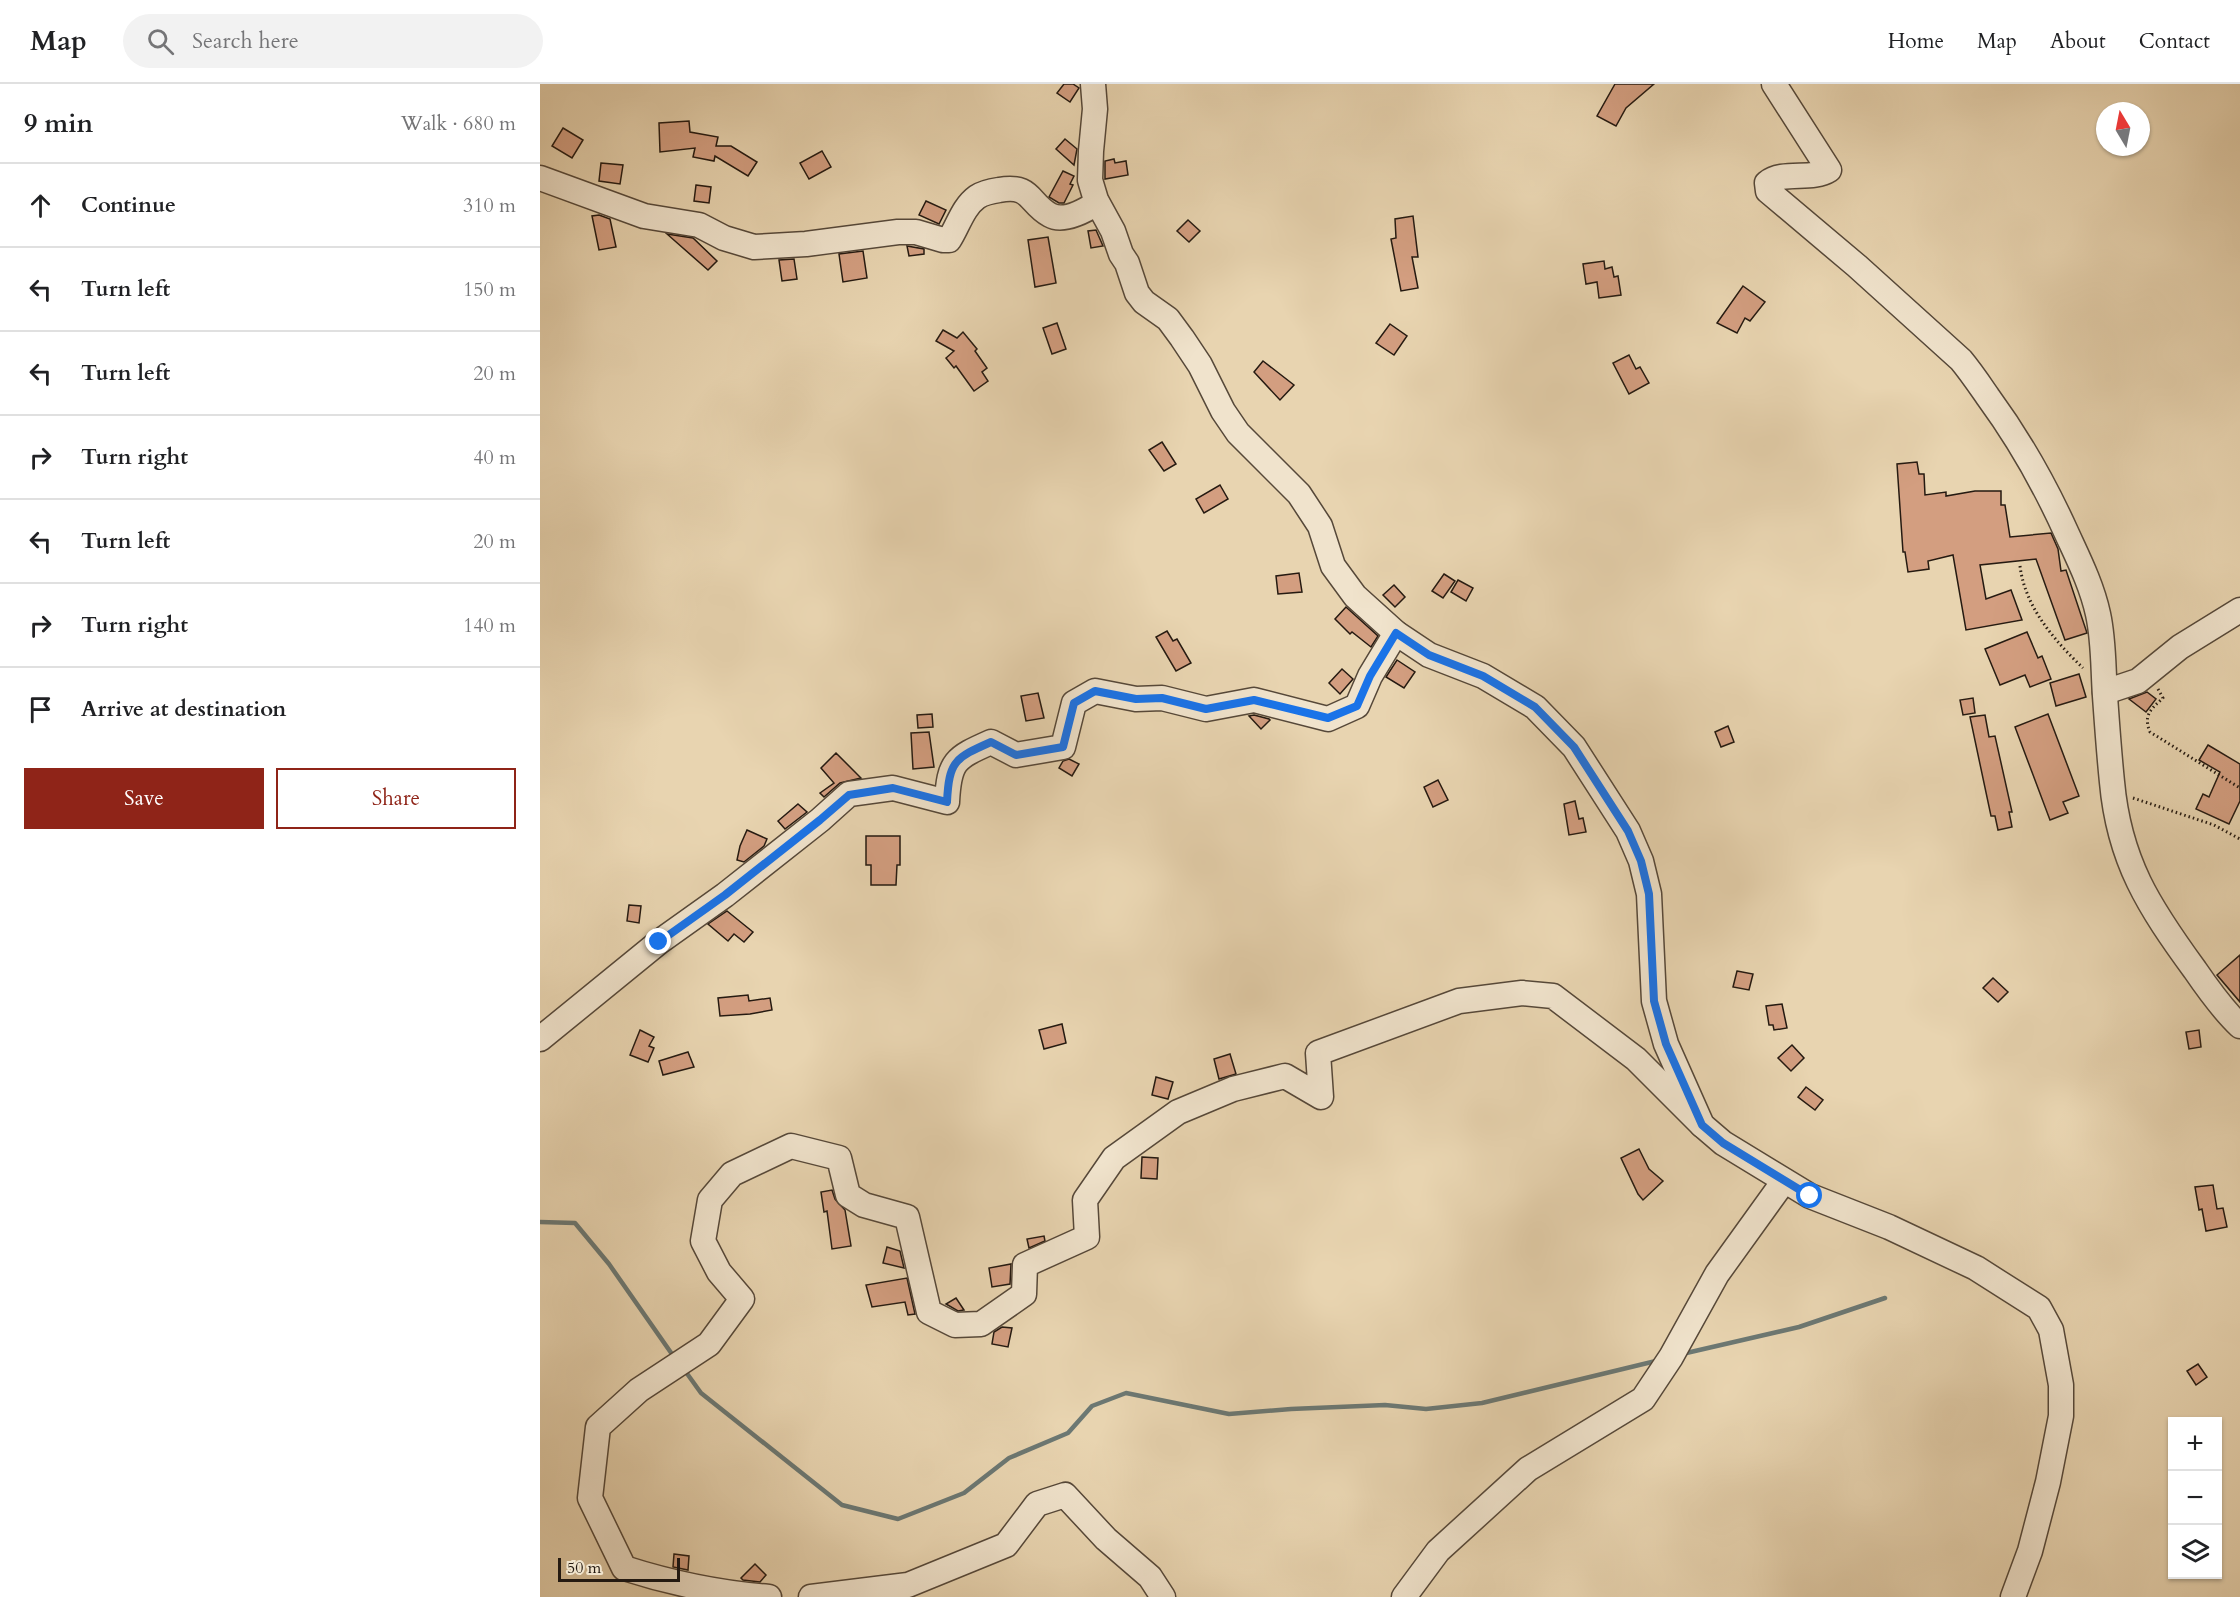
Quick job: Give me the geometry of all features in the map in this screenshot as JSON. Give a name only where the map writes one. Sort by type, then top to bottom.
[{"type":"street","points":[[1093,84],[1095,109],[1090,180],[1097,203],[1113,231],[1137,293],[1144,302],[1168,319],[1182,338],[1238,433],[1299,494],[1320,526],[1333,566],[1355,596],[1396,633],[1429,655],[1483,676],[1535,707],[1574,747],[1628,831],[1641,861],[1649,894],[1654,1001],[1666,1044],[1702,1125]]},
{"type":"street","points":[[1774,84],[1829,171],[1773,179],[1767,183],[1768,191],[1954,353],[1971,371],[2022,444],[2050,496],[2091,591],[2101,630],[2112,783],[2121,839],[2140,886],[2172,938],[2240,1026]]},
{"type":"street","points":[[540,178],[644,216],[699,225],[724,237],[754,247],[806,244],[898,232],[916,232],[950,240],[963,214],[976,197],[1005,188],[1021,190],[1050,215],[1058,217],[1074,215],[1097,203]]},
{"type":"street","points":[[2105,690],[2138,681],[2180,647],[2240,610]]},
{"type":"street","points":[[540,1039],[659,942],[725,895],[849,795],[893,788],[947,802],[948,777],[962,755],[991,742],[1016,755],[1063,747],[1074,703],[1095,691],[1136,699],[1162,698],[1206,709],[1254,700],[1328,718],[1357,706],[1370,676],[1396,633]]},
{"type":"street","points":[[769,1597],[732,1594],[670,1583],[624,1568],[590,1498],[598,1427],[639,1390],[709,1344],[742,1299],[719,1272],[703,1241],[710,1200],[732,1174],[791,1146],[839,1158],[848,1195],[864,1205],[907,1217],[929,1312],[955,1325],[981,1324],[1024,1294],[1025,1265],[1087,1237],[1085,1200],[1114,1158],[1178,1112],[1233,1089],[1285,1076],[1321,1097],[1318,1053],[1460,1001],[1522,993],[1553,996],[1636,1059],[1723,1143],[1784,1181],[1810,1196],[1889,1227],[1976,1268],[2039,1308],[2050,1330],[2061,1385],[2061,1416],[2048,1482],[2030,1551],[2013,1597]]},
{"type":"street","points":[[1404,1597],[1438,1551],[1528,1469],[1643,1399],[1671,1357],[1717,1274],[1784,1181]]},
{"type":"street","points":[[811,1597],[908,1585],[1006,1545],[1037,1504],[1065,1495],[1106,1539],[1150,1577],[1163,1597]]},
{"type":"path","points":[[2020,566],[2022,583],[2048,630],[2062,649],[2083,668],[2088,678],[2099,688],[2105,690]]},
{"type":"path","points":[[2138,681],[2156,684],[2163,698],[2148,712],[2146,723],[2150,732],[2240,788]]},
{"type":"path","points":[[2112,783],[2127,797],[2214,825],[2240,839]]},
{"type":"building","points":[[1064,84],[1073,84],[1079,88],[1070,102],[1057,93]]},
{"type":"building","points":[[1615,84],[1654,84],[1626,108],[1616,126],[1597,116]]},
{"type":"building","points":[[689,121],[690,132],[718,137],[716,146],[731,146],[757,162],[748,176],[715,156],[714,161],[693,157],[695,148],[660,152],[659,123]]},
{"type":"building","points":[[563,128],[583,140],[572,158],[552,146]]},
{"type":"building","points":[[1065,139],[1077,149],[1074,165],[1056,149]]},
{"type":"building","points":[[822,151],[831,167],[809,179],[800,163]]},
{"type":"building","points":[[1114,159],[1115,163],[1126,161],[1128,175],[1105,179],[1105,161]]},
{"type":"building","points":[[601,163],[623,165],[620,184],[599,181]]},
{"type":"building","points":[[1063,171],[1074,176],[1070,184],[1073,185],[1064,203],[1059,203],[1049,197]]},
{"type":"building","points":[[696,185],[711,187],[709,203],[694,201]]},
{"type":"building","points":[[926,201],[946,210],[939,224],[919,215]]},
{"type":"building","points":[[599,215],[610,219],[616,247],[599,250],[592,216]]},
{"type":"building","points":[[1413,216],[1418,257],[1412,257],[1418,288],[1401,291],[1391,239],[1396,238],[1395,219]]},
{"type":"building","points":[[1188,220],[1200,231],[1189,242],[1177,231]]},
{"type":"building","points":[[1096,230],[1103,246],[1091,248],[1088,231]]},
{"type":"building","points":[[667,234],[693,238],[717,261],[708,270]]},
{"type":"building","points":[[1048,237],[1056,283],[1035,287],[1028,240]]},
{"type":"building","points":[[907,246],[924,249],[924,254],[909,256]]},
{"type":"building","points":[[863,251],[867,278],[843,282],[839,254]]},
{"type":"building","points":[[794,259],[797,279],[782,281],[779,260]]},
{"type":"building","points":[[1604,261],[1605,269],[1612,267],[1614,277],[1618,276],[1621,295],[1599,298],[1597,282],[1586,284],[1583,264]]},
{"type":"building","points":[[1743,286],[1765,302],[1750,321],[1745,318],[1737,333],[1717,323]]},
{"type":"building","points":[[1057,323],[1066,349],[1052,354],[1043,328]]},
{"type":"building","points":[[1390,324],[1407,336],[1394,355],[1376,343]]},
{"type":"building","points":[[943,330],[957,338],[963,332],[977,349],[975,351],[987,368],[982,372],[988,381],[974,391],[956,366],[954,368],[946,358],[954,351],[936,341]]},
{"type":"building","points":[[1629,355],[1636,369],[1640,367],[1649,383],[1629,394],[1613,363]]},
{"type":"building","points":[[1263,361],[1294,385],[1280,400],[1254,372]]},
{"type":"building","points":[[1162,442],[1176,464],[1164,471],[1149,450]]},
{"type":"building","points":[[1917,462],[1919,474],[1924,474],[1925,495],[1946,492],[1946,496],[1975,491],[2001,491],[2001,505],[2005,505],[2010,537],[2051,533],[2058,549],[2061,571],[2066,570],[2087,633],[2065,640],[2036,559],[1980,565],[1986,599],[2011,590],[2022,620],[1966,630],[1953,555],[1928,561],[1929,569],[1908,572],[1905,552],[1903,552],[1897,464]]},
{"type":"building","points":[[1220,485],[1228,499],[1204,513],[1196,499]]},
{"type":"building","points":[[1299,573],[1302,592],[1278,594],[1276,576]]},
{"type":"building","points":[[1444,574],[1455,581],[1443,598],[1432,591]]},
{"type":"building","points":[[1458,580],[1473,588],[1466,601],[1451,592]]},
{"type":"building","points":[[1394,585],[1405,597],[1395,607],[1383,595]]},
{"type":"building","points":[[1346,607],[1378,636],[1371,647],[1352,632],[1350,634],[1335,619]]},
{"type":"building","points":[[1167,631],[1173,641],[1177,639],[1191,663],[1176,671],[1156,637]]},
{"type":"building","points":[[2027,632],[2038,658],[2042,656],[2051,679],[2030,687],[2025,675],[2000,685],[1985,649]]},
{"type":"building","points":[[1397,660],[1415,672],[1404,688],[1386,677]]},
{"type":"building","points":[[1342,669],[1353,679],[1340,694],[1329,683]]},
{"type":"building","points":[[2079,674],[2086,697],[2056,706],[2050,683]]},
{"type":"building","points":[[2147,692],[2156,699],[2146,712],[2129,699]]},
{"type":"building","points":[[1038,693],[1044,718],[1026,721],[1021,696]]},
{"type":"building","points":[[1973,698],[1975,713],[1963,715],[1960,700]]},
{"type":"building","points":[[932,714],[933,727],[918,728],[917,715]]},
{"type":"building","points":[[2048,714],[2079,796],[2063,802],[2068,813],[2050,820],[2015,727]]},
{"type":"building","points":[[1254,715],[1270,720],[1261,729],[1249,716]]},
{"type":"building","points":[[1985,715],[1989,737],[1995,736],[2012,812],[2009,812],[2012,827],[1998,830],[1995,816],[1991,816],[1970,717]]},
{"type":"building","points":[[1728,726],[1734,742],[1721,747],[1715,732]]},
{"type":"building","points":[[929,732],[934,767],[913,769],[911,733]]},
{"type":"building","points":[[2208,745],[2240,764],[2240,801],[2229,824],[2196,809],[2203,794],[2209,797],[2220,772],[2199,760]]},
{"type":"building","points":[[836,753],[861,778],[840,783],[824,797],[820,793],[834,783],[821,768]]},
{"type":"building","points":[[1069,759],[1079,764],[1072,776],[1059,768],[1063,761]]},
{"type":"building","points":[[1438,780],[1448,800],[1433,807],[1424,787]]},
{"type":"building","points":[[1575,801],[1579,819],[1583,818],[1586,832],[1569,835],[1564,804]]},
{"type":"building","points":[[798,804],[807,812],[785,829],[778,821]]},
{"type":"building","points":[[747,830],[767,839],[764,846],[744,862],[737,860]]},
{"type":"building","points":[[866,836],[900,836],[900,865],[897,865],[896,885],[871,885],[871,865],[866,865]]},
{"type":"building","points":[[629,905],[641,906],[639,923],[627,921]]},
{"type":"building","points":[[727,911],[753,932],[744,942],[734,934],[728,941],[708,924]]},
{"type":"building","points":[[2240,955],[2240,1002],[2217,975]]},
{"type":"building","points":[[1737,971],[1753,974],[1749,990],[1733,987]]},
{"type":"building","points":[[1993,978],[2008,992],[1998,1002],[1983,988]]},
{"type":"building","points":[[748,995],[749,1001],[770,998],[772,1010],[720,1016],[718,998]]},
{"type":"building","points":[[1782,1004],[1787,1028],[1774,1030],[1773,1025],[1769,1025],[1766,1006]]},
{"type":"building","points":[[1062,1024],[1066,1043],[1044,1049],[1039,1030]]},
{"type":"building","points":[[640,1030],[654,1037],[649,1046],[654,1048],[648,1062],[630,1055]]},
{"type":"building","points":[[2199,1030],[2201,1047],[2189,1049],[2186,1032]]},
{"type":"building","points":[[1792,1045],[1804,1058],[1791,1071],[1778,1058]]},
{"type":"building","points":[[688,1052],[694,1067],[663,1075],[659,1061]]},
{"type":"building","points":[[1230,1054],[1236,1074],[1219,1079],[1214,1059]]},
{"type":"building","points":[[1156,1077],[1173,1082],[1168,1099],[1152,1095]]},
{"type":"building","points":[[1806,1087],[1823,1100],[1815,1110],[1798,1097]]},
{"type":"building","points":[[1639,1149],[1649,1169],[1663,1181],[1643,1200],[1621,1158]]},
{"type":"building","points":[[1142,1157],[1158,1158],[1157,1179],[1141,1178]]},
{"type":"building","points":[[2213,1185],[2217,1209],[2223,1208],[2227,1227],[2206,1231],[2195,1187]]},
{"type":"building","points":[[832,1190],[835,1199],[845,1210],[851,1246],[832,1249],[827,1211],[824,1212],[821,1192]]},
{"type":"building","points":[[1044,1236],[1045,1241],[1029,1248],[1027,1239]]},
{"type":"building","points":[[887,1247],[900,1251],[904,1268],[883,1263]]},
{"type":"building","points":[[1011,1264],[1010,1284],[992,1287],[989,1268]]},
{"type":"building","points":[[907,1278],[915,1314],[908,1315],[905,1302],[872,1307],[866,1285]]},
{"type":"building","points":[[956,1298],[964,1310],[958,1311],[946,1304]]},
{"type":"building","points":[[1002,1327],[1012,1328],[1008,1347],[992,1344],[994,1332]]},
{"type":"building","points":[[2198,1364],[2207,1377],[2196,1385],[2187,1371]]},
{"type":"building","points":[[674,1554],[689,1556],[688,1570],[673,1567]]},
{"type":"building","points":[[755,1564],[766,1575],[760,1582],[743,1580],[741,1578]]},
{"type":"waterway","points":[[540,1222],[575,1223],[609,1264],[674,1357]]},
{"type":"waterway","points":[[1682,1354],[1799,1327],[1885,1298]]},
{"type":"waterway","points":[[683,1368],[701,1393],[842,1505],[898,1519],[964,1493],[1009,1458],[1068,1433],[1092,1406],[1126,1393],[1229,1414],[1385,1405],[1426,1409],[1482,1403],[1660,1360]]},
{"type":"route","points":[[659,942],[725,895],[849,795],[893,788],[947,802],[948,777],[962,755],[991,742],[1016,755],[1063,747],[1074,703],[1095,691],[1136,699],[1162,698],[1206,709],[1254,700],[1283,709],[1328,718],[1357,706],[1370,676],[1396,633],[1429,655],[1483,676],[1535,707],[1574,747],[1628,831],[1641,861],[1649,894],[1654,1001],[1666,1044],[1702,1125],[1723,1143],[1810,1196]]}]
